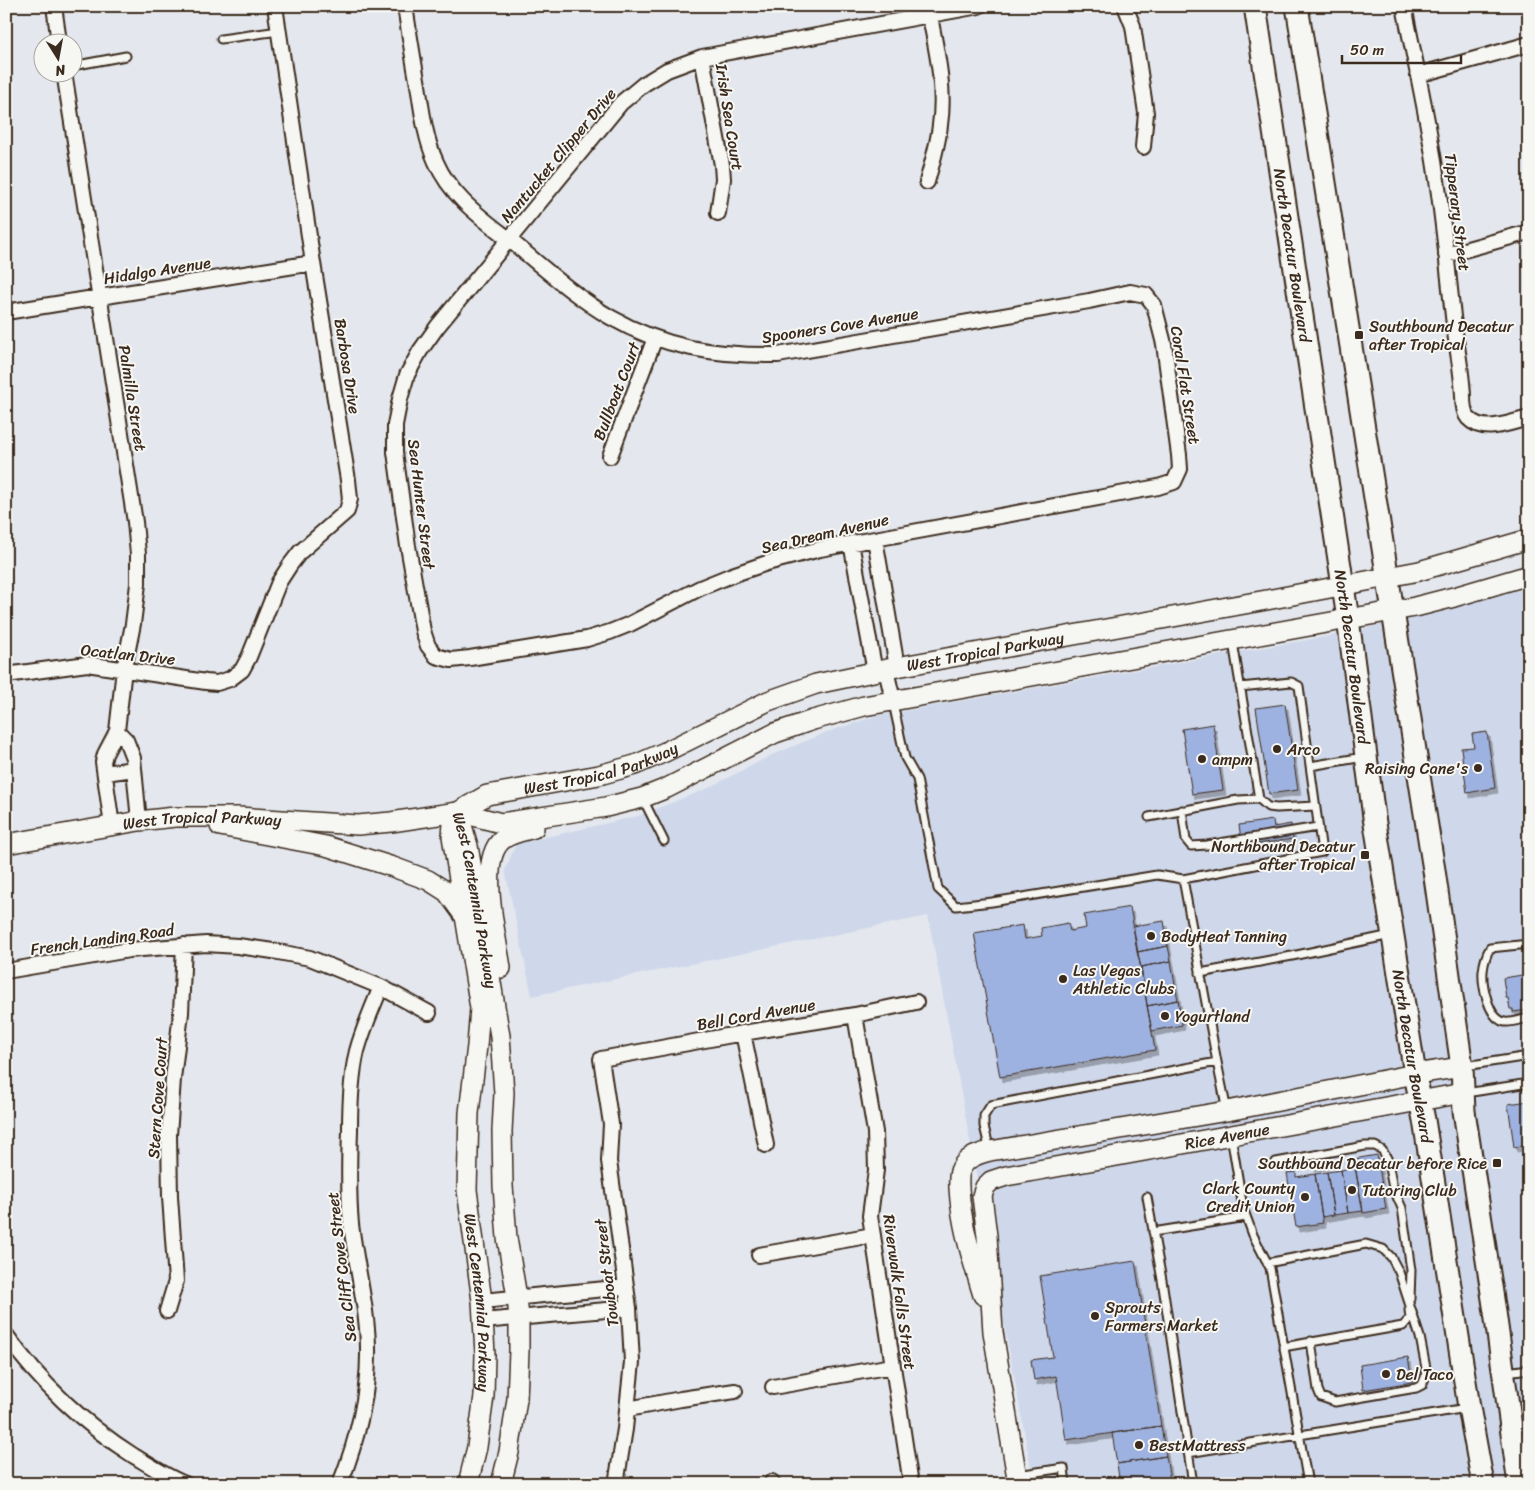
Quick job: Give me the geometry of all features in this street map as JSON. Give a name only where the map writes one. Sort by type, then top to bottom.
[{"type":"main road","name":"North Decatur Boulevard","points":[[1255,6],[1348,619],[1374,817],[1483,1484]]},
{"type":"main road","points":[[1298,6],[1434,870],[1462,1067],[1464,1111],[1518,1484]]},
{"type":"main road","name":"West Tropical Parkway","points":[[6,844],[175,817],[238,817],[358,824],[391,822],[458,812],[487,795],[600,775],[635,765],[768,701],[816,684],[1419,571],[1529,539]]},
{"type":"main road","name":"West Tropical Parkway","points":[[458,812],[501,823],[606,808],[642,798],[667,788],[775,733],[812,720],[864,706],[1393,611],[1454,597],[1529,575]]},
{"type":"main road","points":[[504,1093],[510,1042],[505,992],[489,888],[489,870],[493,854],[502,840],[513,834],[606,808]]},
{"type":"main road","name":"West Centennial Parkway","points":[[458,812],[453,824],[452,836],[480,1008],[469,1113],[467,1190],[482,1301],[485,1354],[484,1396],[477,1446],[468,1484]]},
{"type":"main road","name":"West Centennial Parkway","points":[[458,812],[468,846],[500,1036],[504,1093],[502,1131],[503,1198],[507,1238],[517,1297],[519,1352],[517,1399],[509,1452],[501,1484]]},
{"type":"main road","points":[[175,817],[326,846],[393,867],[440,886],[447,892],[466,918]]},
{"type":"main road","name":"Rice Avenue","points":[[993,1332],[964,1232],[958,1178],[960,1169],[967,1160],[990,1151],[1227,1111],[1415,1074],[1462,1067]]},
{"type":"main road","name":"Rice Avenue","points":[[993,1332],[987,1236],[982,1196],[985,1186],[991,1181],[1006,1176],[1112,1156],[1463,1093]]},
{"type":"main road","points":[[1227,1111],[1231,1135]]},
{"type":"main road","points":[[990,1151],[992,1156],[997,1158],[1112,1156]]},
{"type":"main road","points":[[993,1332],[1017,1479]]},
{"type":"street","points":[[54,6],[58,32]]},
{"type":"street","name":"Barbosa Drive","points":[[217,683],[230,679],[242,670],[280,582],[290,565],[300,552],[347,511],[350,499],[275,6]]},
{"type":"street","name":"Spooners Cove Avenue","points":[[405,6],[423,119],[436,163],[446,181],[461,200],[478,216],[588,303],[610,317],[655,338],[694,349],[726,354],[778,355],[1130,292],[1146,295]]},
{"type":"street","name":"Nantucket Clipper Drive","points":[[509,239],[621,103],[644,84],[667,70],[702,57],[929,10],[979,6]]},
{"type":"street","points":[[1126,6],[1133,26],[1146,113],[1144,147]]},
{"type":"street","name":"Tipperary Street","points":[[1404,6],[1430,135],[1455,332],[1462,370],[1463,401],[1466,416],[1472,422],[1484,426],[1497,426],[1529,418]]},
{"type":"street","points":[[927,182],[940,124],[942,102],[941,78],[929,10]]},
{"type":"street","points":[[1418,75],[1529,44]]},
{"type":"street","name":"Irish Sea Court","points":[[702,57],[722,165],[723,179],[718,213]]},
{"type":"street","name":"Palmilla Street","points":[[66,82],[134,512],[138,554],[138,584],[124,669],[117,731],[104,754],[112,826]]},
{"type":"street","points":[[1446,254],[1529,232]]},
{"type":"street","name":"Sea Hunter Street","points":[[436,656],[428,646],[423,631],[399,490],[395,452],[395,425],[407,375],[420,351],[437,327],[509,239]]},
{"type":"street","name":"Hidalgo Avenue","points":[[6,312],[313,263]]},
{"type":"street","name":"Coral Flat Street","points":[[1146,295],[1154,306],[1164,344],[1179,455],[1180,469],[1174,482]]},
{"type":"street","name":"Bullboat Court","points":[[610,456],[655,338]]},
{"type":"street","name":"Sea Dream Avenue","points":[[436,656],[451,660],[470,658],[586,639],[630,624],[732,575],[792,556],[851,543],[1158,487],[1174,482]]},
{"type":"street","points":[[875,539],[884,591],[886,670]]},
{"type":"street","points":[[851,543],[861,595],[886,670],[892,700]]},
{"type":"street","points":[[861,595],[884,591]]},
{"type":"street","name":"Ocatlan Drive","points":[[6,675],[87,664],[217,683]]},
{"type":"street","points":[[117,731],[126,740],[130,748],[139,822]]},
{"type":"street","points":[[105,772],[134,769]]},
{"type":"street","name":"French Landing Road","points":[[6,971],[129,950],[206,944],[238,946],[273,950],[310,958],[381,987],[429,1013]]},
{"type":"street","name":"Stern Cove Court","points":[[167,1311],[176,1282],[170,1197],[169,1135],[173,1079],[181,1013],[184,946]]},
{"type":"street","name":"Sea Cliff Cove Street","points":[[340,1484],[352,1454],[359,1426],[364,1402],[368,1355],[366,1325],[349,1193],[352,1081],[356,1053],[364,1026],[381,987]]},
{"type":"street","name":"Bell Cord Avenue","points":[[601,1058],[855,1015],[916,1002]]},
{"type":"street","name":"Riverwalk Falls Street","points":[[855,1015],[875,1132],[876,1170],[870,1216],[911,1484]]},
{"type":"street","points":[[744,1033],[766,1145]]},
{"type":"street","name":"Towboat Street","points":[[601,1058],[611,1124],[609,1161],[629,1308],[632,1362],[628,1409],[616,1484]]},
{"type":"street","points":[[759,1255],[873,1235]]},
{"type":"street","points":[[482,1301],[626,1287]]},
{"type":"street","points":[[483,1320],[629,1308]]},
{"type":"street","points":[[6,1335],[39,1376],[66,1404],[98,1431],[152,1467],[185,1484]]},
{"type":"street","points":[[773,1387],[892,1366]]},
{"type":"street","points":[[628,1409],[735,1390]]},
{"type":"lane","points":[[221,39],[278,31]]},
{"type":"lane","points":[[82,64],[126,56]]},
{"type":"lane","points":[[1232,639],[1259,799],[1268,807],[1315,806]]},
{"type":"lane","points":[[892,700],[905,758],[917,779],[938,889],[956,906],[992,902],[1157,874],[1183,879],[1322,852],[1299,686],[1291,682],[1240,687]]},
{"type":"lane","points":[[1310,766],[1366,756]]},
{"type":"lane","points":[[642,798],[664,841]]},
{"type":"lane","points":[[1149,816],[1238,800],[1259,799]]},
{"type":"lane","points":[[1182,810],[1186,840],[1191,846],[1202,846],[1318,828]]},
{"type":"lane","points":[[1183,879],[1227,1111]]},
{"type":"lane","points":[[1200,972],[1292,956],[1394,935]]},
{"type":"lane","points":[[1529,944],[1490,948],[1486,956],[1483,973],[1486,996],[1496,1017],[1505,1022],[1529,1018]]},
{"type":"lane","points":[[1462,1067],[1529,1056]]},
{"type":"lane","points":[[990,1151],[984,1126],[984,1116],[991,1105],[1217,1062]]},
{"type":"lane","points":[[1463,1093],[1529,1083]]},
{"type":"lane","points":[[1231,1135],[1243,1208],[1252,1235],[1270,1268],[1308,1484]]},
{"type":"lane","points":[[1276,1162],[1366,1146],[1375,1146],[1382,1150],[1387,1158],[1393,1188],[1402,1208],[1411,1270],[1410,1318],[1403,1326],[1284,1346]]},
{"type":"lane","points":[[1147,1197],[1193,1484]]},
{"type":"lane","points":[[1154,1232],[1246,1218]]},
{"type":"lane","points":[[1267,1263],[1366,1244],[1383,1249],[1391,1257],[1399,1272],[1420,1337],[1426,1368],[1425,1378],[1422,1385],[1416,1388],[1335,1402],[1322,1397],[1318,1390],[1311,1342]]},
{"type":"lane","points":[[1503,1372],[1529,1369]]},
{"type":"lane","points":[[1188,1452],[1469,1407]]},
{"type":"lane","points":[[1017,1479],[1064,1468],[1066,1484]]},
{"type":"shaded area","points":[[1529,587],[1529,1484],[1034,1484],[928,916],[532,996],[505,870],[516,844],[638,816],[706,789],[772,755],[830,731],[876,716],[1340,634],[1440,611]]},
{"type":"building","points":[[1285,704],[1298,790],[1269,794],[1256,708]]},
{"type":"building","name":"ampm","points":[[1213,724],[1223,790],[1192,794],[1182,729]]},
{"type":"building","name":"Raising Cane's","points":[[1487,732],[1495,788],[1467,793],[1461,748],[1474,747],[1472,734]]},
{"type":"building","points":[[1273,820],[1274,827],[1291,824],[1293,839],[1242,846],[1239,825]]},
{"type":"building","name":"Las Vegas Athletic Clubs","points":[[1130,907],[1155,1050],[1000,1077],[974,933],[1023,925],[1025,939],[1042,936],[1041,928],[1068,923],[1070,931],[1086,928],[1084,915]]},
{"type":"building","name":"BodyHeat Tanning","points":[[1164,921],[1168,946],[1137,952],[1133,926]]},
{"type":"building","points":[[1168,946],[1171,961],[1141,967],[1137,952]]},
{"type":"building","points":[[1171,961],[1175,985],[1145,992],[1141,967]]},
{"type":"building","points":[[1529,974],[1529,1010],[1513,1012],[1513,1009],[1510,1009],[1508,998],[1506,998],[1503,978]]},
{"type":"building","points":[[1175,985],[1178,1000],[1147,1006],[1145,992]]},
{"type":"building","name":"Yogurtland","points":[[1178,1000],[1182,1025],[1152,1031],[1147,1006]]},
{"type":"building","points":[[1529,1101],[1529,1145],[1514,1147],[1508,1104]]},
{"type":"building","points":[[1377,1155],[1386,1209],[1363,1213],[1354,1159]]},
{"type":"building","points":[[1326,1156],[1328,1164],[1312,1167],[1310,1159]]},
{"type":"building","name":"Tutoring Club","points":[[1355,1167],[1363,1211],[1348,1213],[1341,1170]]},
{"type":"building","points":[[1341,1170],[1348,1213],[1334,1215],[1327,1172]]},
{"type":"building","name":"Clark County Credit Union","points":[[1296,1172],[1296,1177],[1315,1174],[1323,1223],[1296,1227],[1287,1173]]},
{"type":"building","points":[[1327,1172],[1334,1215],[1322,1217],[1315,1174]]},
{"type":"building","name":"Sprouts Farmers Market","points":[[1135,1261],[1161,1426],[1066,1440],[1056,1376],[1034,1380],[1031,1360],[1053,1357],[1040,1276]]},
{"type":"building","name":"Del Taco","points":[[1408,1357],[1412,1382],[1363,1390],[1360,1365]]},
{"type":"building","name":"BestMattress","points":[[1161,1426],[1166,1456],[1117,1464],[1112,1433]]},
{"type":"building","points":[[1166,1456],[1170,1481],[1155,1484],[1120,1484],[1117,1464]]},
{"type":"place","name":"Southbound Decatur after Tropical","points":[[1359,335]]},
{"type":"place","name":"Arco","points":[[1277,749]]},
{"type":"place","name":"ampm","points":[[1202,759]]},
{"type":"place","name":"Raising Cane's","points":[[1478,768]]},
{"type":"place","name":"Northbound Decatur after Tropical","points":[[1365,855]]},
{"type":"place","name":"BodyHeat Tanning","points":[[1151,936]]},
{"type":"place","name":"Las Vegas Athletic Clubs","points":[[1063,979]]},
{"type":"place","name":"Yogurtland","points":[[1165,1016]]},
{"type":"place","name":"Southbound Decatur before Rice","points":[[1497,1163]]},
{"type":"place","name":"Tutoring Club","points":[[1352,1190]]},
{"type":"place","name":"Clark County Credit Union","points":[[1305,1197]]},
{"type":"place","name":"Sprouts Farmers Market","points":[[1095,1316]]},
{"type":"place","name":"Del Taco","points":[[1386,1374]]},
{"type":"place","name":"BestMattress","points":[[1139,1445]]}]
